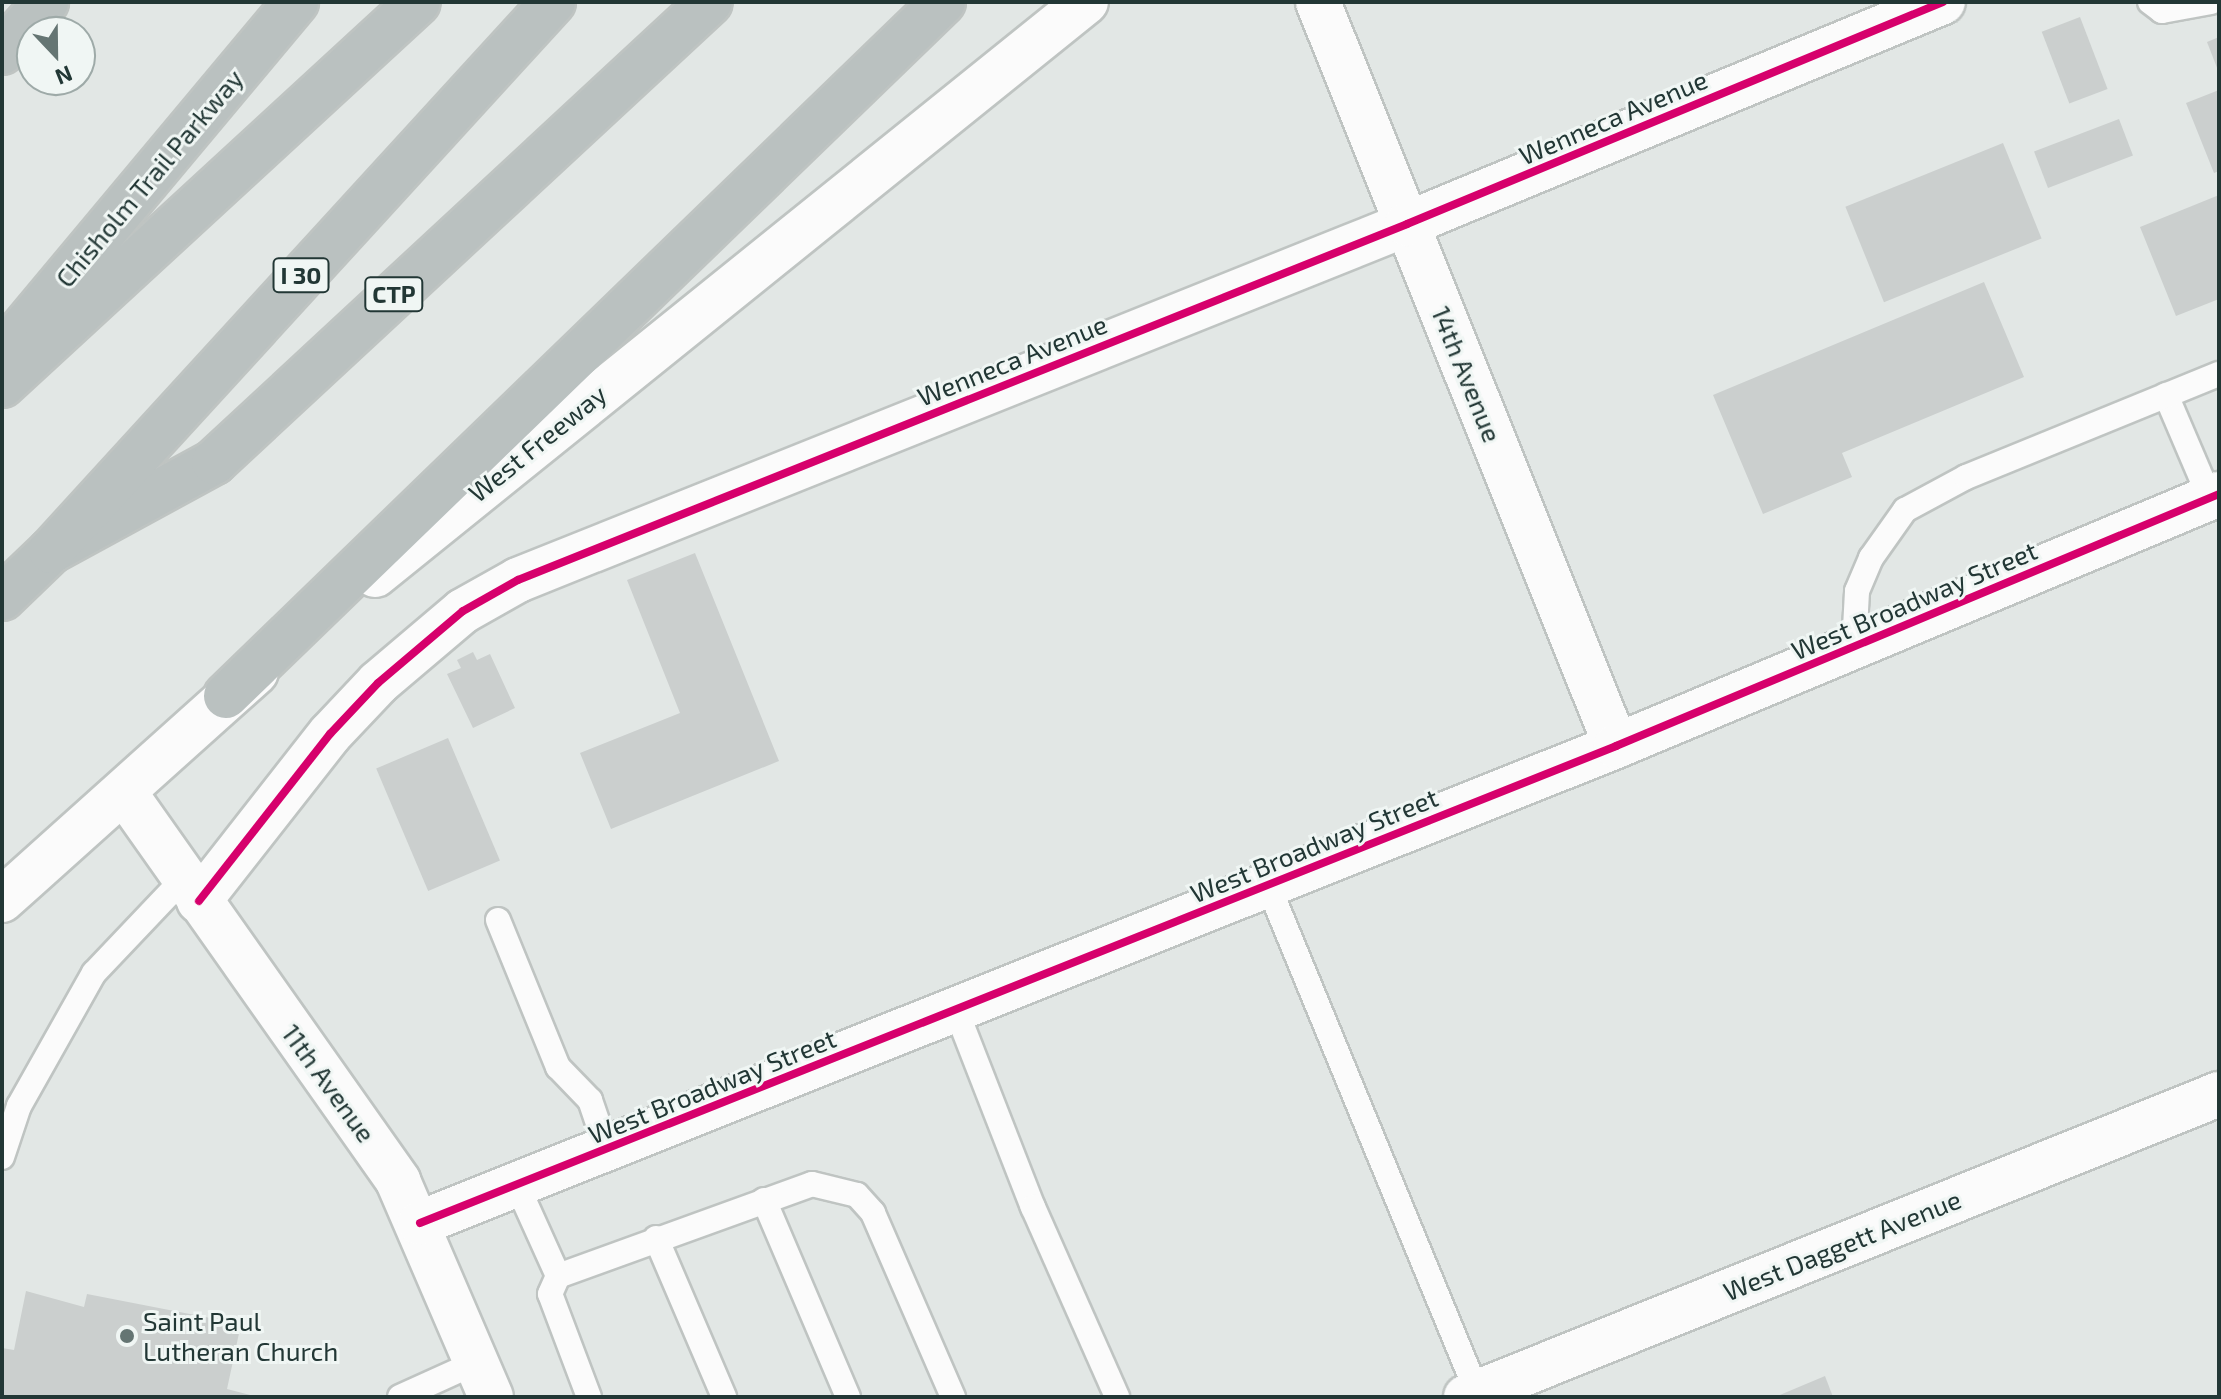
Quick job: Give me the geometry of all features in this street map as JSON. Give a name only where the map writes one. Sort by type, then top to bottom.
[{"type":"highway","points":[[2,52],[46,2]]},
{"type":"highway","name":"Chisholm Trail Parkway","points":[[2,354],[296,2]]},
{"type":"highway","points":[[2,385],[418,2]]},
{"type":"highway","name":"I 30","points":[[2,598],[51,551],[553,2]]},
{"type":"highway","name":"CTP","points":[[51,551],[214,462],[710,2]]},
{"type":"highway","points":[[226,696],[943,2]]},
{"type":"street","name":"West Freeway","points":[[2,900],[226,696],[1086,2]]},
{"type":"street","name":"14th Avenue","points":[[1318,2],[1616,746]]},
{"type":"street","name":"Wenneca Avenue","points":[[191,890],[378,683],[463,611],[518,580],[1407,224],[1943,2]]},
{"type":"street","name":"West Broadway Street","points":[[420,1223],[1616,746],[2214,496]]},
{"type":"street","name":"11th Avenue","points":[[124,792],[398,1181],[420,1223],[484,1379]]},
{"type":"street","name":"West Daggett Avenue","points":[[1471,1394],[2219,1094]]},
{"type":"lane","points":[[2150,2],[2162,11],[2211,2]]},
{"type":"lane","points":[[1854,647],[1857,591],[1877,548],[1905,510],[1966,477],[2219,374]]},
{"type":"lane","points":[[2166,395],[2214,496]]},
{"type":"lane","points":[[1268,885],[1471,1394]]},
{"type":"lane","points":[[2,1157],[26,1092],[94,973],[191,890]]},
{"type":"lane","points":[[498,920],[558,1067],[590,1100],[607,1150]]},
{"type":"lane","points":[[956,1010],[1033,1207],[1117,1397]]},
{"type":"lane","points":[[589,1397],[550,1294],[558,1276],[812,1184],[857,1195],[873,1213],[953,1397]]},
{"type":"lane","points":[[517,1185],[558,1276]]},
{"type":"lane","points":[[764,1200],[848,1397]]},
{"type":"lane","points":[[656,1238],[724,1397]]},
{"type":"lane","points":[[400,1397],[484,1379]]},
{"type":"building","points":[[2080,17],[2108,89],[2069,104],[2042,32]]},
{"type":"building","points":[[2219,37],[2219,73],[2207,42]]},
{"type":"building","points":[[2219,90],[2219,171],[2214,173],[2186,103]]},
{"type":"building","points":[[2119,119],[2133,155],[2048,188],[2034,152]]},
{"type":"building","points":[[2003,143],[2042,238],[1884,302],[1845,207]]},
{"type":"building","points":[[2219,195],[2219,299],[2176,316],[2140,227]]},
{"type":"building","points":[[1984,282],[2024,377],[1842,453],[1852,477],[1763,514],[1713,395]]},
{"type":"building","points":[[695,553],[779,761],[611,829],[580,753],[680,713],[627,580]]},
{"type":"building","points":[[473,652],[477,660],[490,654],[515,708],[473,728],[447,674],[461,668],[457,660]]},
{"type":"building","points":[[448,738],[500,860],[428,891],[376,768]]},
{"type":"building","name":"Saint Paul Lutheran Church","points":[[26,1291],[84,1307],[87,1294],[241,1324],[227,1389],[258,1397],[2,1397],[2,1348],[14,1350]]},
{"type":"building","points":[[1825,1376],[1833,1397],[1775,1397]]},
{"type":"cycle path","points":[[199,901],[330,734],[378,683],[463,611],[518,580],[1407,224],[1943,2]]},
{"type":"cycle path","points":[[420,1223],[1616,746],[2219,494]]},
{"type":"place","name":"Saint Paul Lutheran Church","points":[[127,1336]]}]
